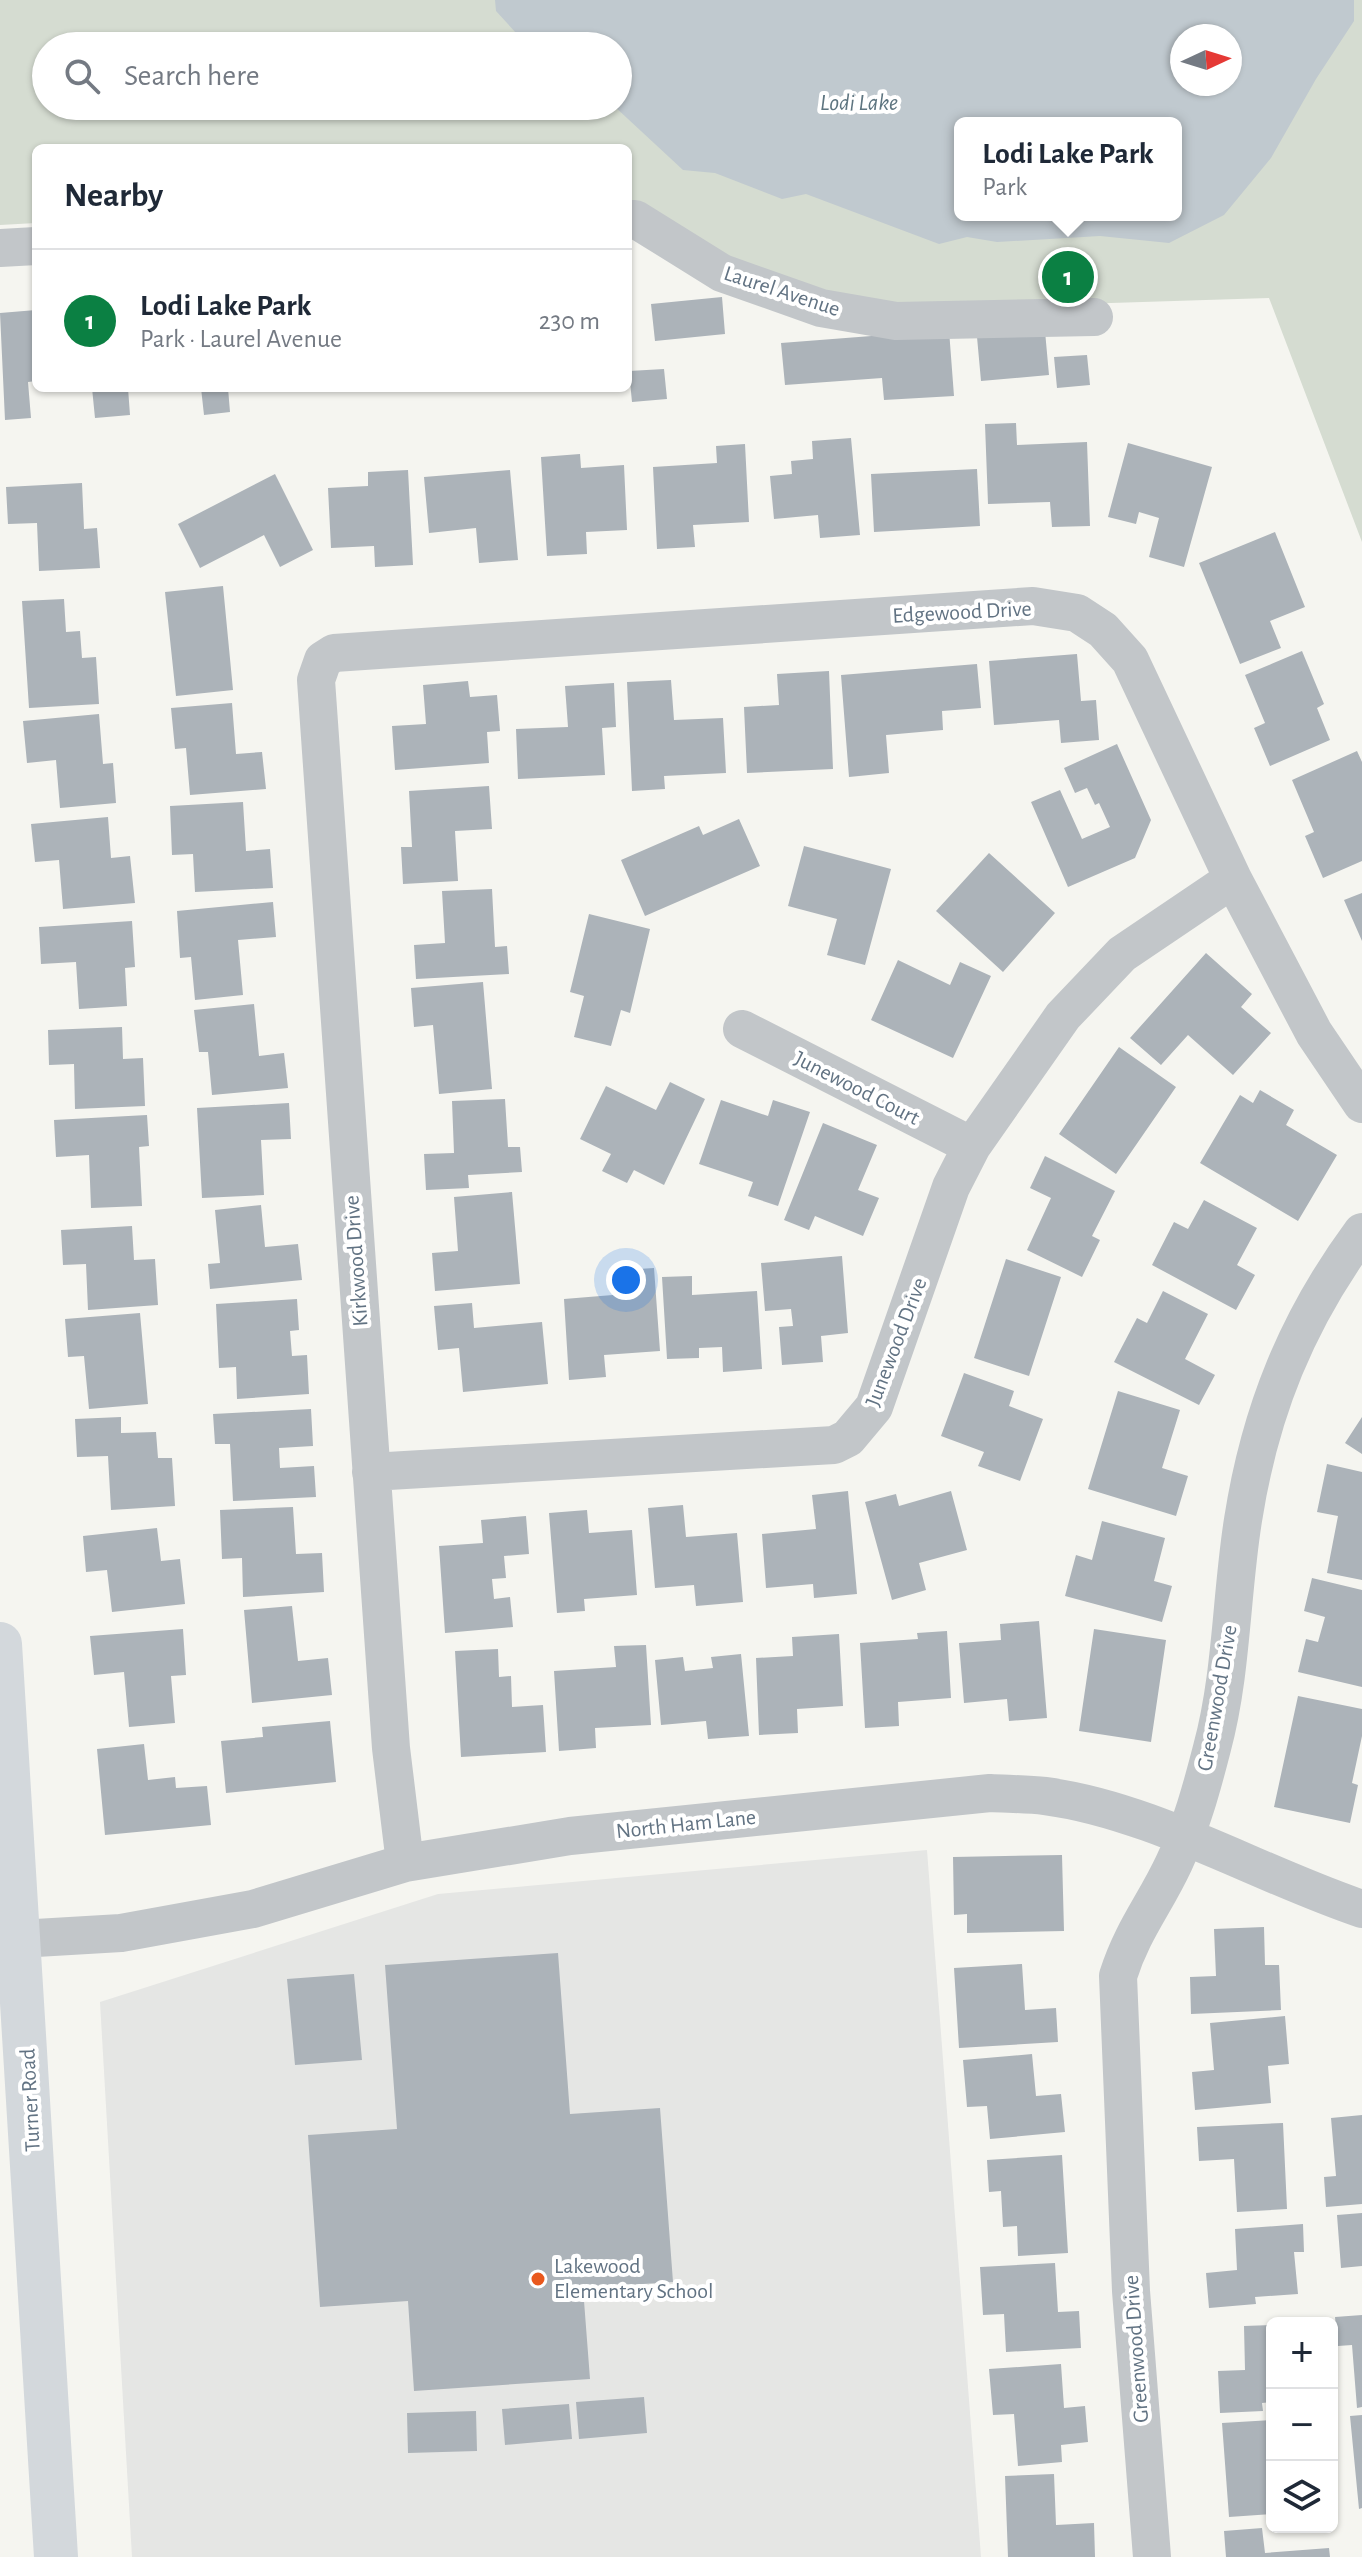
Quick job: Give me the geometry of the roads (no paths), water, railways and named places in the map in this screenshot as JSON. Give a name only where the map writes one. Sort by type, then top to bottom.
[{"type":"main road","name":"Turner Road","points":[[0,1644],[9,1939],[56,2557]]},
{"type":"street","name":"Laurel Avenue","points":[[632,219],[722,273],[821,308],[896,321],[1094,317]]},
{"type":"street","points":[[0,248],[32,246]]},
{"type":"street","name":"Edgewood Drive","points":[[323,660],[334,653],[1033,606],[1077,613],[1103,630],[1130,660],[1233,879],[1314,1033],[1362,1104]]},
{"type":"street","name":"Kirkwood Drive","points":[[323,660],[316,680],[391,1748],[405,1863]]},
{"type":"street","name":"Junewood Drive","points":[[371,1472],[834,1445],[848,1438],[874,1407],[951,1187],[972,1146],[1063,1016],[1122,954],[1233,879]]},
{"type":"street","name":"Junewood Court","points":[[742,1029],[972,1146]]},
{"type":"street","name":"Greenwood Drive","points":[[1152,2557],[1131,2291],[1116,2003],[1118,1976],[1129,1940],[1186,1837],[1213,1744],[1230,1640],[1243,1520],[1264,1418],[1295,1338],[1362,1232]]},
{"type":"street","name":"North Ham Lane","points":[[9,1939],[121,1933],[253,1909],[405,1863],[570,1836],[990,1793],[1045,1796],[1186,1837],[1362,1909]]},
{"type":"water","name":"Lodi Lake","points":[[495,0],[1354,0],[1354,21],[1316,79],[1271,158],[1224,215],[1169,243],[1100,236],[997,242],[967,237],[939,244],[806,194],[782,199],[715,173],[683,170],[629,120],[632,120],[632,32],[515,32],[496,11]]},
{"type":"place","name":"Lodi Lake Park","points":[[1068,277]]},
{"type":"place","name":"Lakewood Elementary School","points":[[538,2279]]}]
